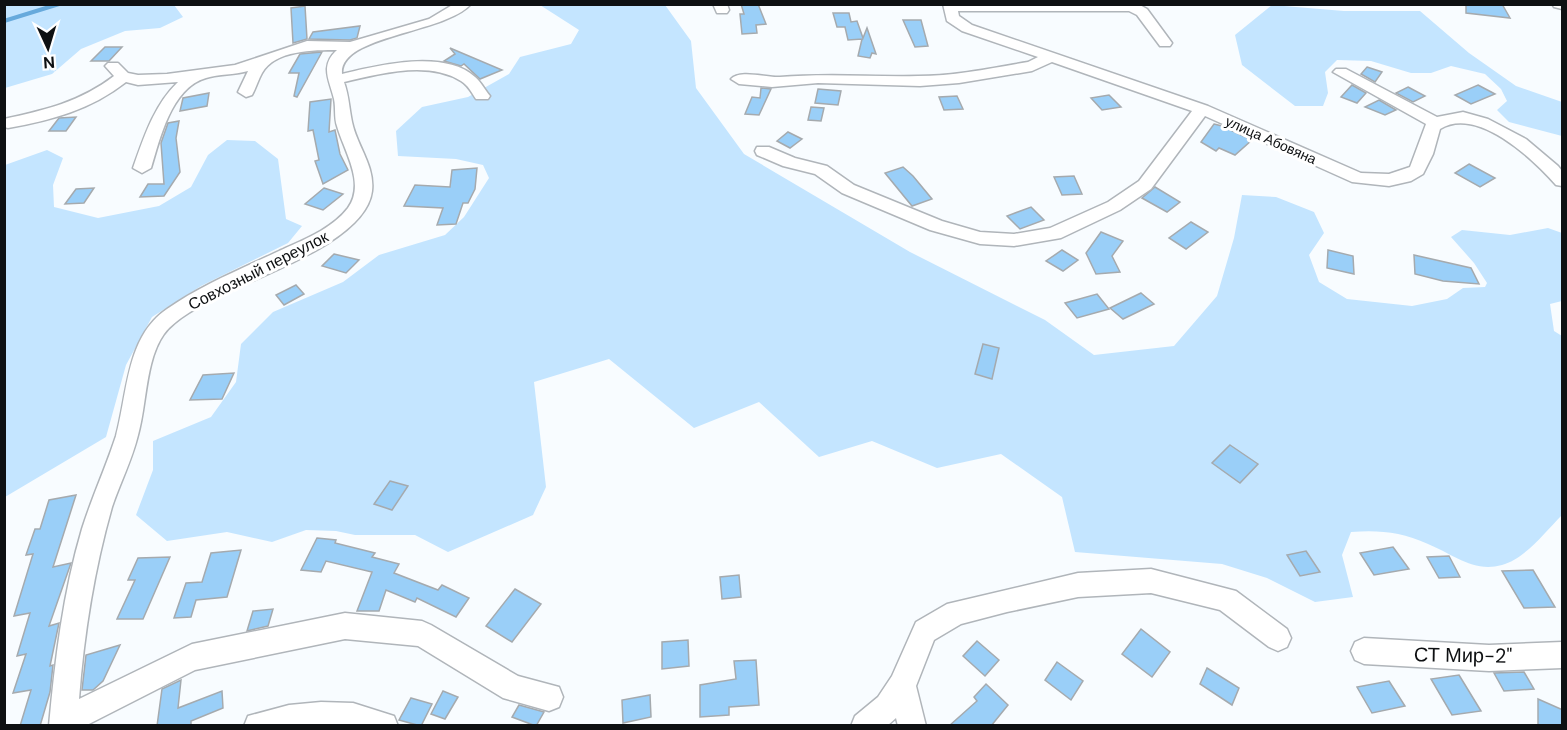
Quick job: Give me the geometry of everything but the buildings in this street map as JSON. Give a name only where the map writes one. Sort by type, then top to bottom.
[{"type":"street","points":[[246,92],[256,69],[282,52],[307,45],[350,46],[437,21],[455,13],[464,4]]},
{"type":"street","points":[[950,6],[1132,7],[1142,12],[1165,43]]},
{"type":"street","name":"улица Абовяна","points":[[950,6],[952,18],[967,28],[1202,109],[1358,178],[1375,180],[1405,177],[1417,170],[1425,154],[1427,139],[1436,123]]},
{"type":"street","points":[[350,46],[334,65],[335,80],[392,68],[433,67],[468,79],[482,96]]},
{"type":"street","points":[[739,79],[772,82],[818,78],[920,81],[959,78],[1032,66],[1053,56]]},
{"type":"street","points":[[8,123],[54,116],[79,107],[100,95],[118,71],[138,80],[200,75],[238,69],[269,60]]},
{"type":"street","points":[[1341,72],[1436,123],[1460,118],[1486,124],[1537,153],[1563,181]]},
{"type":"street","points":[[142,168],[160,117],[181,86],[200,75]]},
{"type":"street","name":"Совхозный переулок","points":[[63,724],[76,603],[101,506],[127,434],[146,351],[159,325],[200,297],[332,234],[356,211],[365,187],[359,156],[345,126],[342,98],[335,80]]},
{"type":"street","points":[[763,151],[789,162],[821,170],[848,189],[936,226],[980,238],[1014,240],[1054,234],[1114,206],[1145,185],[1202,109]]},
{"type":"street","points":[[865,726],[888,707],[902,686],[925,631],[956,614],[1078,585],[1151,581],[1227,600],[1278,638]]},
{"type":"street","name":"Совхозный переулок","points":[[63,724],[192,657],[345,626],[422,634],[513,688],[549,697]]},
{"type":"street","name":"СТ Мир-2\"","points":[[1364,651],[1489,658],[1563,655]]},
{"type":"street","points":[[902,686],[912,726]]},
{"type":"street","points":[[258,726],[287,718],[338,715],[384,726]]},
{"type":"shaded area","points":[[5,4],[174,5],[183,17],[160,28],[125,31],[81,49],[52,74],[5,88]]},
{"type":"shaded area","points":[[540,5],[665,5],[691,41],[696,88],[744,154],[910,252],[1045,320],[1094,355],[1174,346],[1217,296],[1234,238],[1242,195],[1276,197],[1314,212],[1324,233],[1309,255],[1319,282],[1347,299],[1412,306],[1447,299],[1463,288],[1485,287],[1487,283],[1474,263],[1451,237],[1462,230],[1510,235],[1548,228],[1562,233],[1562,301],[1550,304],[1554,331],[1562,336],[1562,515],[1535,544],[1519,557],[1511,562],[1492,567],[1472,565],[1428,544],[1399,534],[1371,531],[1351,532],[1342,555],[1353,597],[1315,602],[1267,578],[1222,564],[1075,552],[1062,497],[1001,454],[937,468],[872,441],[819,457],[759,402],[694,428],[609,359],[534,382],[546,487],[533,515],[448,552],[415,535],[355,535],[336,531],[306,530],[272,542],[227,532],[167,541],[136,515],[153,470],[153,441],[211,417],[236,382],[241,344],[273,312],[343,282],[379,255],[445,235],[464,217],[489,178],[483,165],[456,159],[398,156],[396,131],[422,107],[468,97],[509,74],[520,57],[571,44],[579,30]]},
{"type":"shaded area","points":[[1272,5],[1344,11],[1420,11],[1469,53],[1516,86],[1562,102],[1562,136],[1509,122],[1497,110],[1507,101],[1501,89],[1485,74],[1451,66],[1431,73],[1411,73],[1371,61],[1337,60],[1325,72],[1328,93],[1323,106],[1295,106],[1242,65],[1235,35]]},
{"type":"shaded area","points":[[227,140],[255,141],[278,159],[286,219],[302,226],[288,243],[201,286],[152,317],[126,365],[106,437],[5,497],[5,165],[47,150],[63,158],[53,185],[54,207],[98,218],[159,206],[191,187],[208,155]]},
{"type":"waterway","points":[[4,21],[59,4]]}]
